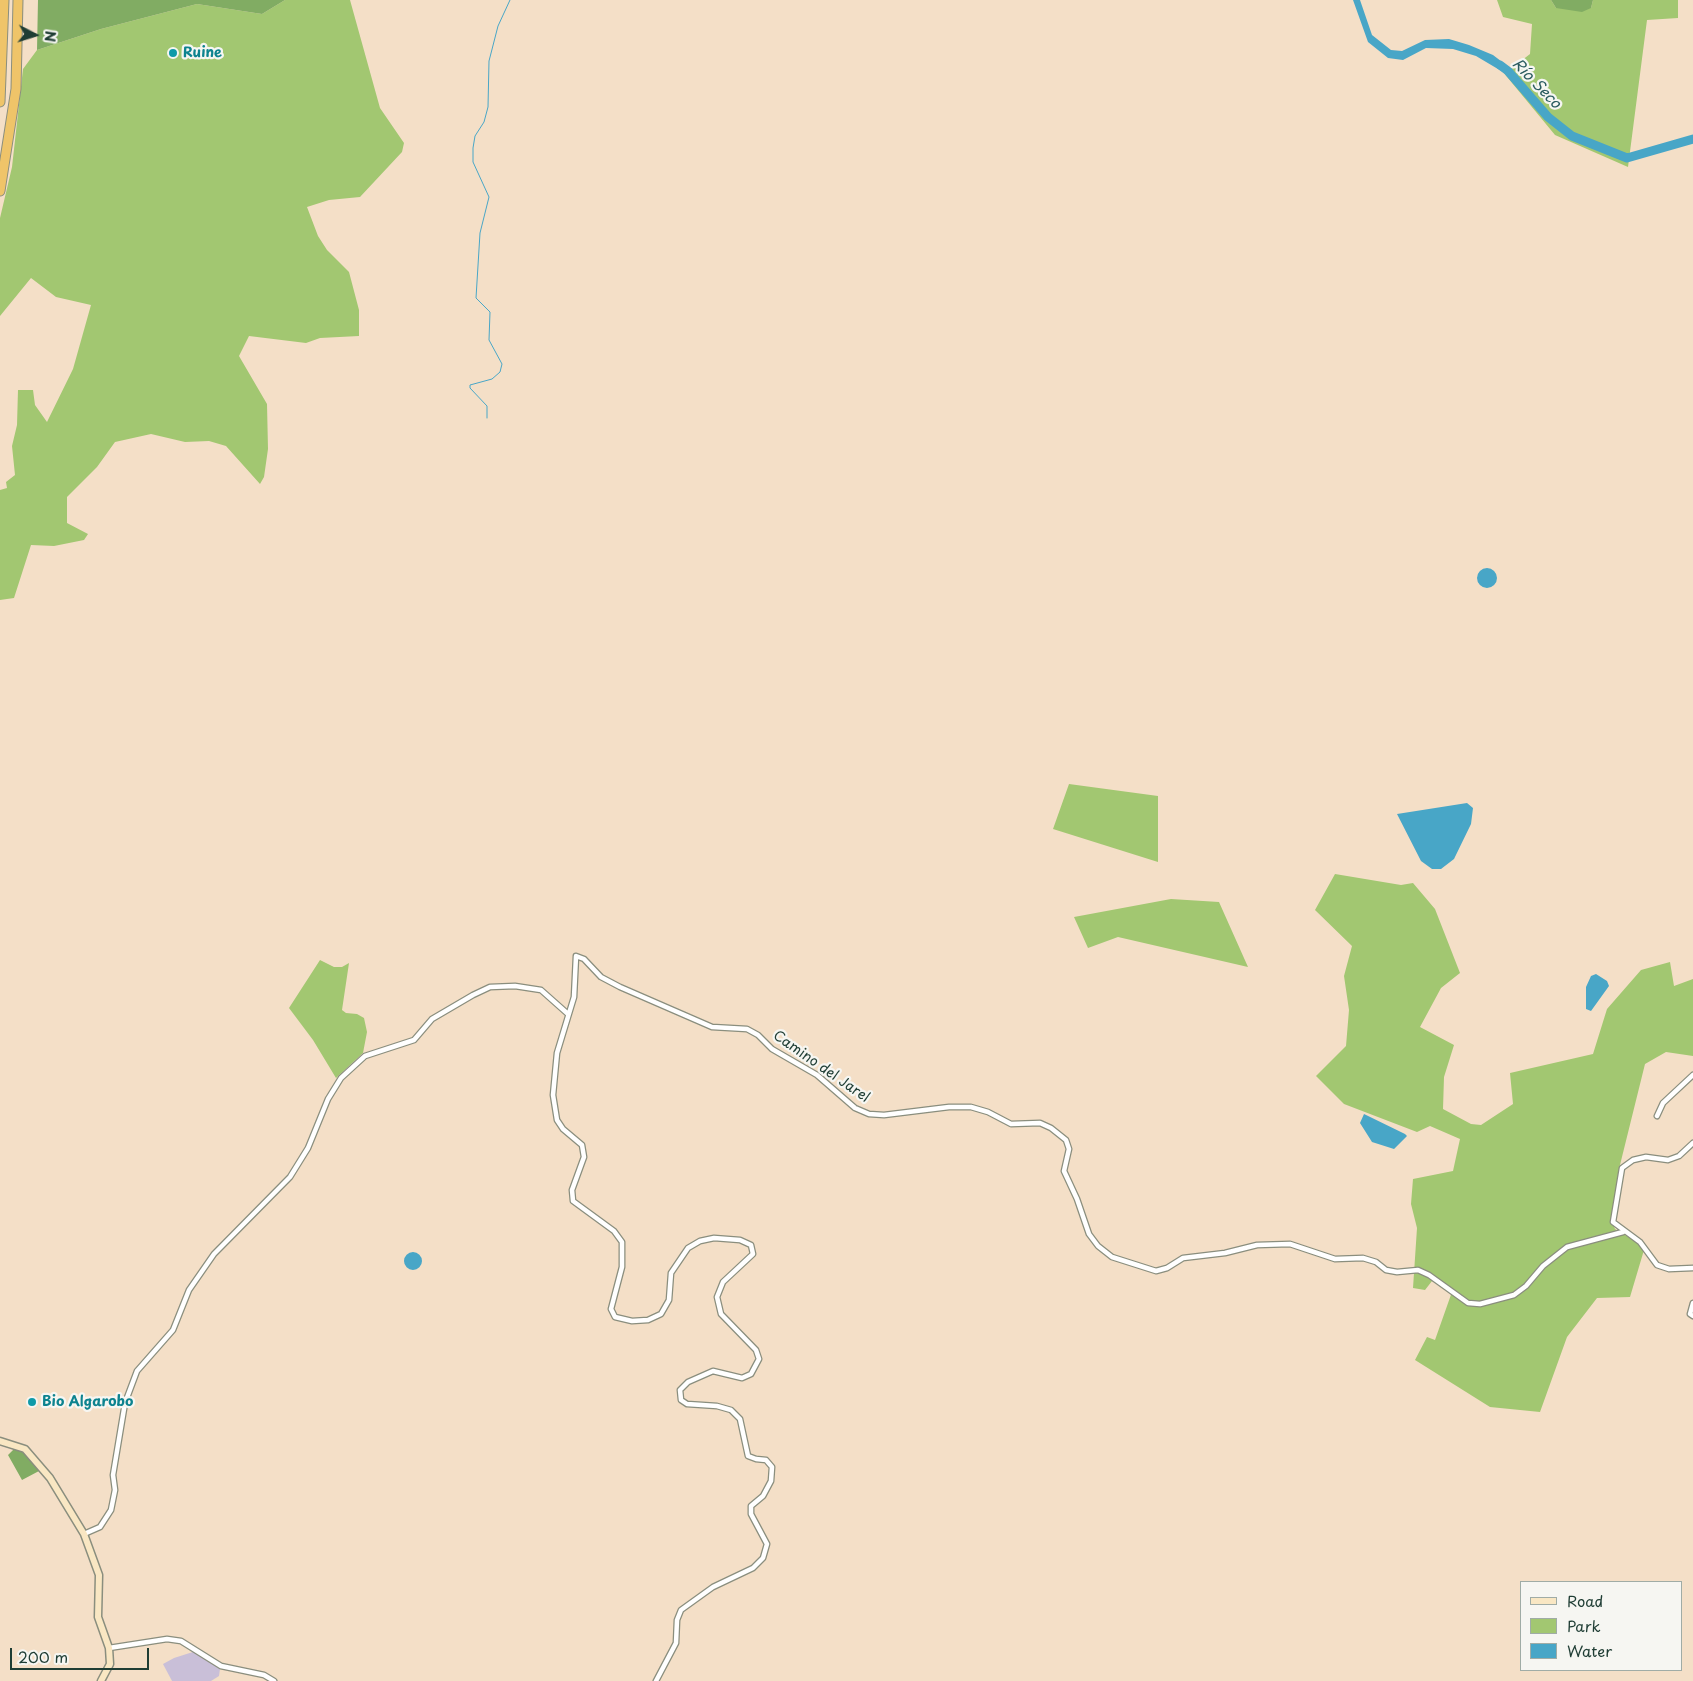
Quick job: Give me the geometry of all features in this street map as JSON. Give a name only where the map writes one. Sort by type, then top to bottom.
[{"type":"highway","points":[[0,102],[4,0]]},
{"type":"highway","points":[[0,191],[9,144],[16,89],[18,0]]},
{"type":"street","name":"Camino del Jarel","points":[[568,1014],[574,997],[576,956],[584,959],[601,977],[712,1028],[747,1029],[758,1035],[772,1049],[817,1075],[855,1108],[868,1114],[884,1115],[949,1107],[971,1107],[988,1112],[1011,1124],[1040,1123],[1051,1128],[1066,1140],[1069,1149],[1064,1171],[1077,1199],[1089,1234],[1098,1246],[1112,1257],[1156,1271],[1183,1258],[1225,1253],[1257,1244],[1290,1244],[1335,1259],[1364,1258],[1376,1262],[1386,1270],[1397,1272],[1418,1270],[1429,1275],[1468,1303],[1480,1304],[1514,1295],[1526,1286],[1543,1266],[1567,1247],[1623,1232]]},
{"type":"street","points":[[84,1534],[100,1527],[110,1510],[115,1490],[113,1475],[124,1403],[137,1371],[173,1330],[189,1290],[214,1254],[290,1177],[308,1148],[328,1099],[341,1078],[365,1056],[414,1040],[432,1019],[490,987],[515,986],[541,990],[568,1014],[557,1053],[554,1095],[557,1120],[563,1129],[582,1145],[584,1157],[572,1190],[573,1201],[614,1231],[622,1242],[622,1267],[611,1309],[615,1317],[632,1321],[648,1320],[661,1314],[669,1300],[671,1273],[688,1248],[700,1242],[714,1238],[740,1240],[751,1245],[753,1254],[723,1282],[717,1297],[721,1314],[756,1350],[759,1359],[751,1374],[742,1378],[713,1371],[688,1382],[680,1390],[681,1400],[688,1404],[718,1406],[731,1410],[740,1419],[748,1456],[766,1460],[772,1467],[771,1481],[763,1496],[751,1506],[751,1514],[767,1544],[763,1558],[753,1568],[714,1587],[680,1610],[677,1620],[676,1643],[656,1681]]},
{"type":"street","points":[[1657,1116],[1663,1103],[1693,1075]]},
{"type":"street","points":[[1693,1143],[1679,1156],[1668,1160],[1646,1158],[1634,1160],[1622,1168],[1613,1222],[1623,1232],[1640,1242],[1657,1265],[1669,1269],[1693,1268]]},
{"type":"street","points":[[1693,1303],[1690,1314],[1693,1316]]},
{"type":"street","points":[[0,1441],[25,1449],[50,1478],[84,1534],[99,1574],[98,1618],[109,1648],[110,1664],[101,1681]]},
{"type":"street","points":[[109,1648],[167,1639],[181,1640],[221,1666],[264,1674],[274,1681]]},
{"type":"shaded area","points":[[196,1651],[220,1669],[219,1676],[211,1681],[172,1681],[163,1664],[174,1658]]},
{"type":"green space","points":[[38,0],[285,0],[262,14],[197,4],[101,29],[37,50]]},
{"type":"green space","points":[[285,0],[350,0],[380,108],[404,143],[402,152],[360,197],[329,200],[307,207],[318,236],[327,250],[349,272],[359,310],[359,336],[320,338],[306,343],[249,336],[239,356],[267,404],[268,449],[264,477],[260,484],[226,446],[209,441],[185,442],[151,434],[115,442],[97,467],[67,497],[67,523],[88,534],[84,540],[54,546],[31,545],[14,598],[0,600],[0,490],[7,488],[6,482],[15,475],[12,446],[17,425],[18,390],[33,390],[35,405],[47,422],[73,369],[91,305],[56,297],[31,278],[0,316],[0,218],[12,167],[23,69],[37,50],[101,29],[197,4],[262,14]]},
{"type":"green space","points":[[1497,0],[1551,0],[1556,8],[1591,8],[1593,0],[1678,0],[1678,18],[1647,20],[1628,167],[1555,135],[1503,72],[1508,71],[1530,54],[1532,24],[1503,17]]},
{"type":"green space","points":[[1551,0],[1593,0],[1591,8],[1582,12],[1556,8]]},
{"type":"green space","points":[[1069,784],[1158,796],[1158,862],[1053,829]]},
{"type":"green space","points":[[1335,874],[1401,885],[1413,883],[1435,909],[1460,973],[1441,988],[1420,1027],[1454,1045],[1444,1077],[1443,1109],[1471,1124],[1481,1125],[1513,1104],[1510,1073],[1593,1054],[1607,1009],[1641,970],[1670,962],[1674,986],[1693,979],[1693,1056],[1666,1052],[1645,1064],[1619,1169],[1611,1219],[1615,1229],[1635,1241],[1644,1250],[1630,1297],[1597,1298],[1567,1337],[1540,1412],[1490,1407],[1415,1360],[1427,1337],[1435,1340],[1453,1289],[1432,1281],[1425,1290],[1413,1288],[1417,1228],[1411,1204],[1413,1179],[1453,1171],[1460,1139],[1430,1126],[1417,1132],[1344,1104],[1316,1076],[1346,1046],[1349,1010],[1344,976],[1352,946],[1315,910]]},
{"type":"green space","points":[[1171,899],[1219,902],[1248,967],[1118,937],[1088,948],[1074,917]]},
{"type":"green space","points":[[320,960],[334,967],[342,967],[349,963],[342,1010],[364,1018],[367,1032],[363,1053],[336,1078],[313,1040],[289,1008]]},
{"type":"green space","points":[[15,1448],[24,1453],[39,1471],[22,1480],[8,1455]]},
{"type":"water","points":[[1353,0],[1360,0],[1372,35],[1391,50],[1402,51],[1425,40],[1449,39],[1493,55],[1510,68],[1503,72],[1476,56],[1453,49],[1426,48],[1403,60],[1388,58],[1368,42]]},
{"type":"water","points":[[1487,568],[1494,571],[1497,578],[1494,585],[1487,588],[1480,585],[1477,578],[1480,571]]},
{"type":"water","points":[[1467,803],[1473,808],[1471,824],[1454,859],[1441,869],[1432,869],[1421,861],[1397,814]]},
{"type":"water","points":[[1596,974],[1607,981],[1609,986],[1591,1011],[1586,1009],[1586,987],[1591,976]]},
{"type":"water","points":[[1364,1114],[1407,1136],[1394,1149],[1372,1142],[1360,1123]]},
{"type":"water","points":[[409,1252],[417,1252],[422,1257],[420,1268],[409,1270],[404,1265],[404,1257]]},
{"type":"waterway","points":[[487,418],[487,406],[470,388],[470,385],[492,379],[500,372],[502,364],[489,340],[490,312],[476,298],[480,233],[489,197],[473,162],[473,148],[475,136],[484,122],[488,107],[489,61],[498,26],[510,0]]},
{"type":"waterway","name":"Río Seco","points":[[1500,65],[1508,71],[1548,117],[1572,136],[1627,158],[1693,139]]},
{"type":"place","name":"Ruine","points":[[173,53]]},
{"type":"place","name":"Bio Algarobo","points":[[32,1402]]}]
